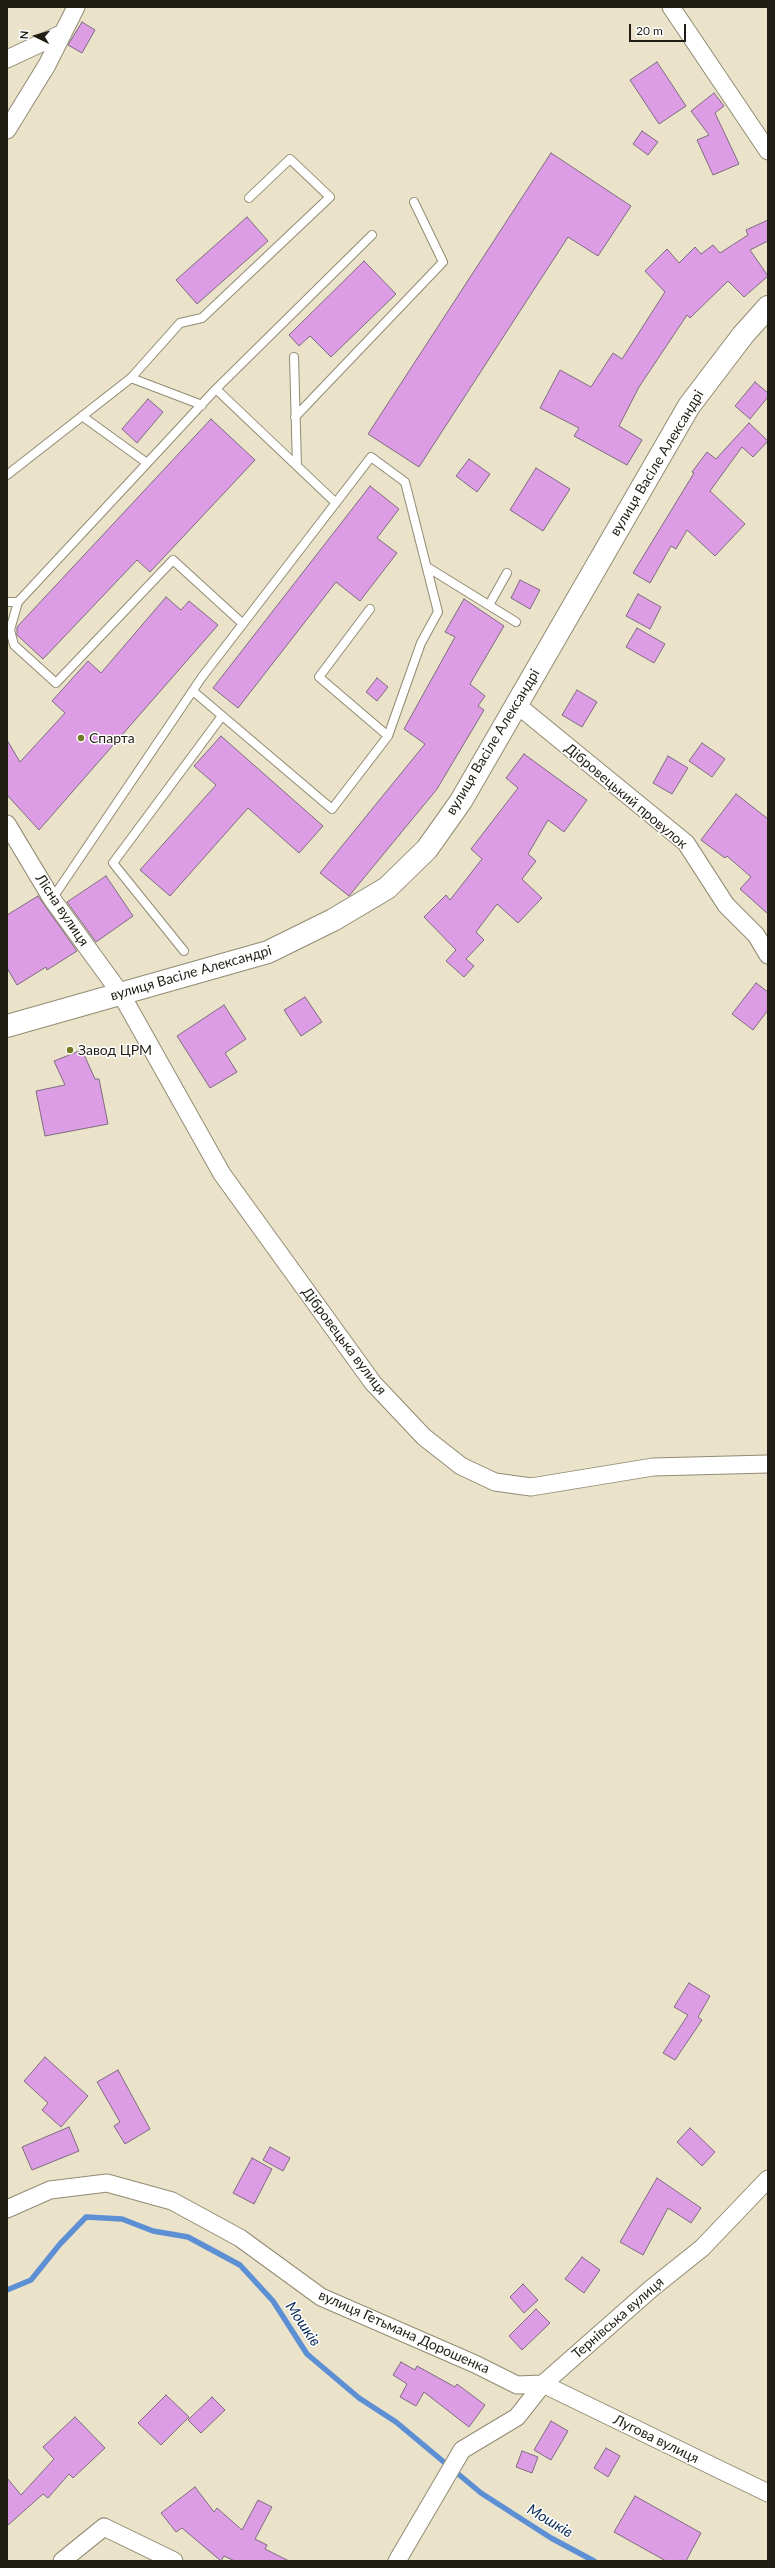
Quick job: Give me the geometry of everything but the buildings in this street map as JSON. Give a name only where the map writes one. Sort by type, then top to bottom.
[{"type":"main road","name":"вулиця Васіле Александрі","points":[[7,1026],[173,981],[268,952],[333,920],[387,888],[427,849],[462,801],[516,704],[689,406],[743,335],[768,307]]},
{"type":"street","points":[[7,130],[47,65],[76,7]]},
{"type":"street","points":[[671,7],[768,151]]},
{"type":"street","points":[[7,59],[63,33]]},
{"type":"street","name":"Дібровецький провулок","points":[[516,704],[686,843],[726,905],[756,935],[768,955]]},
{"type":"street","name":"Лісна вулиця","points":[[7,824],[52,899],[121,994]]},
{"type":"street","name":"Дібровецька вулиця","points":[[121,994],[222,1174],[373,1384],[424,1437],[461,1466],[494,1482],[531,1487],[653,1467],[768,1464]]},
{"type":"street","name":"Тернівська вулиця","points":[[397,2561],[462,2450],[517,2417],[543,2384],[652,2288],[702,2248],[768,2179]]},
{"type":"street","name":"вулиця Гетьмана Дорошенка","points":[[7,2209],[50,2190],[107,2183],[172,2201],[240,2238],[321,2297],[475,2364],[517,2385],[543,2384]]},
{"type":"street","name":"Лугова вулиця","points":[[543,2384],[768,2493]]},
{"type":"street","points":[[62,2561],[104,2527],[174,2561]]},
{"type":"lane","points":[[7,474],[131,378],[180,323],[202,318],[330,197],[290,159],[249,198]]},
{"type":"lane","points":[[295,418],[443,262],[414,202]]},
{"type":"lane","points":[[243,624],[173,560],[56,683],[14,645],[10,630],[18,602],[216,389],[372,235]]},
{"type":"lane","points":[[294,357],[297,466]]},
{"type":"lane","points":[[131,378],[202,405]]},
{"type":"lane","points":[[216,389],[336,503]]},
{"type":"lane","points":[[82,416],[147,464]]},
{"type":"lane","points":[[52,899],[192,691],[372,457],[405,482],[438,612],[421,643],[388,736],[332,809],[192,691]]},
{"type":"lane","points":[[427,567],[516,622]]},
{"type":"lane","points":[[489,605],[507,573]]},
{"type":"lane","points":[[7,602],[18,602]]},
{"type":"lane","points":[[370,609],[319,677],[388,736]]},
{"type":"lane","points":[[184,951],[113,863],[222,716]]},
{"type":"waterway","name":"Мошків","points":[[7,2290],[31,2280],[60,2244],[86,2217],[122,2219],[153,2231],[188,2237],[240,2265],[273,2301],[307,2354],[359,2398],[396,2422],[481,2493],[551,2538],[594,2561]]},
{"type":"place","name":"Спарта","points":[[81,738]]},
{"type":"place","name":"Завод ЦРМ","points":[[70,1050]]}]
